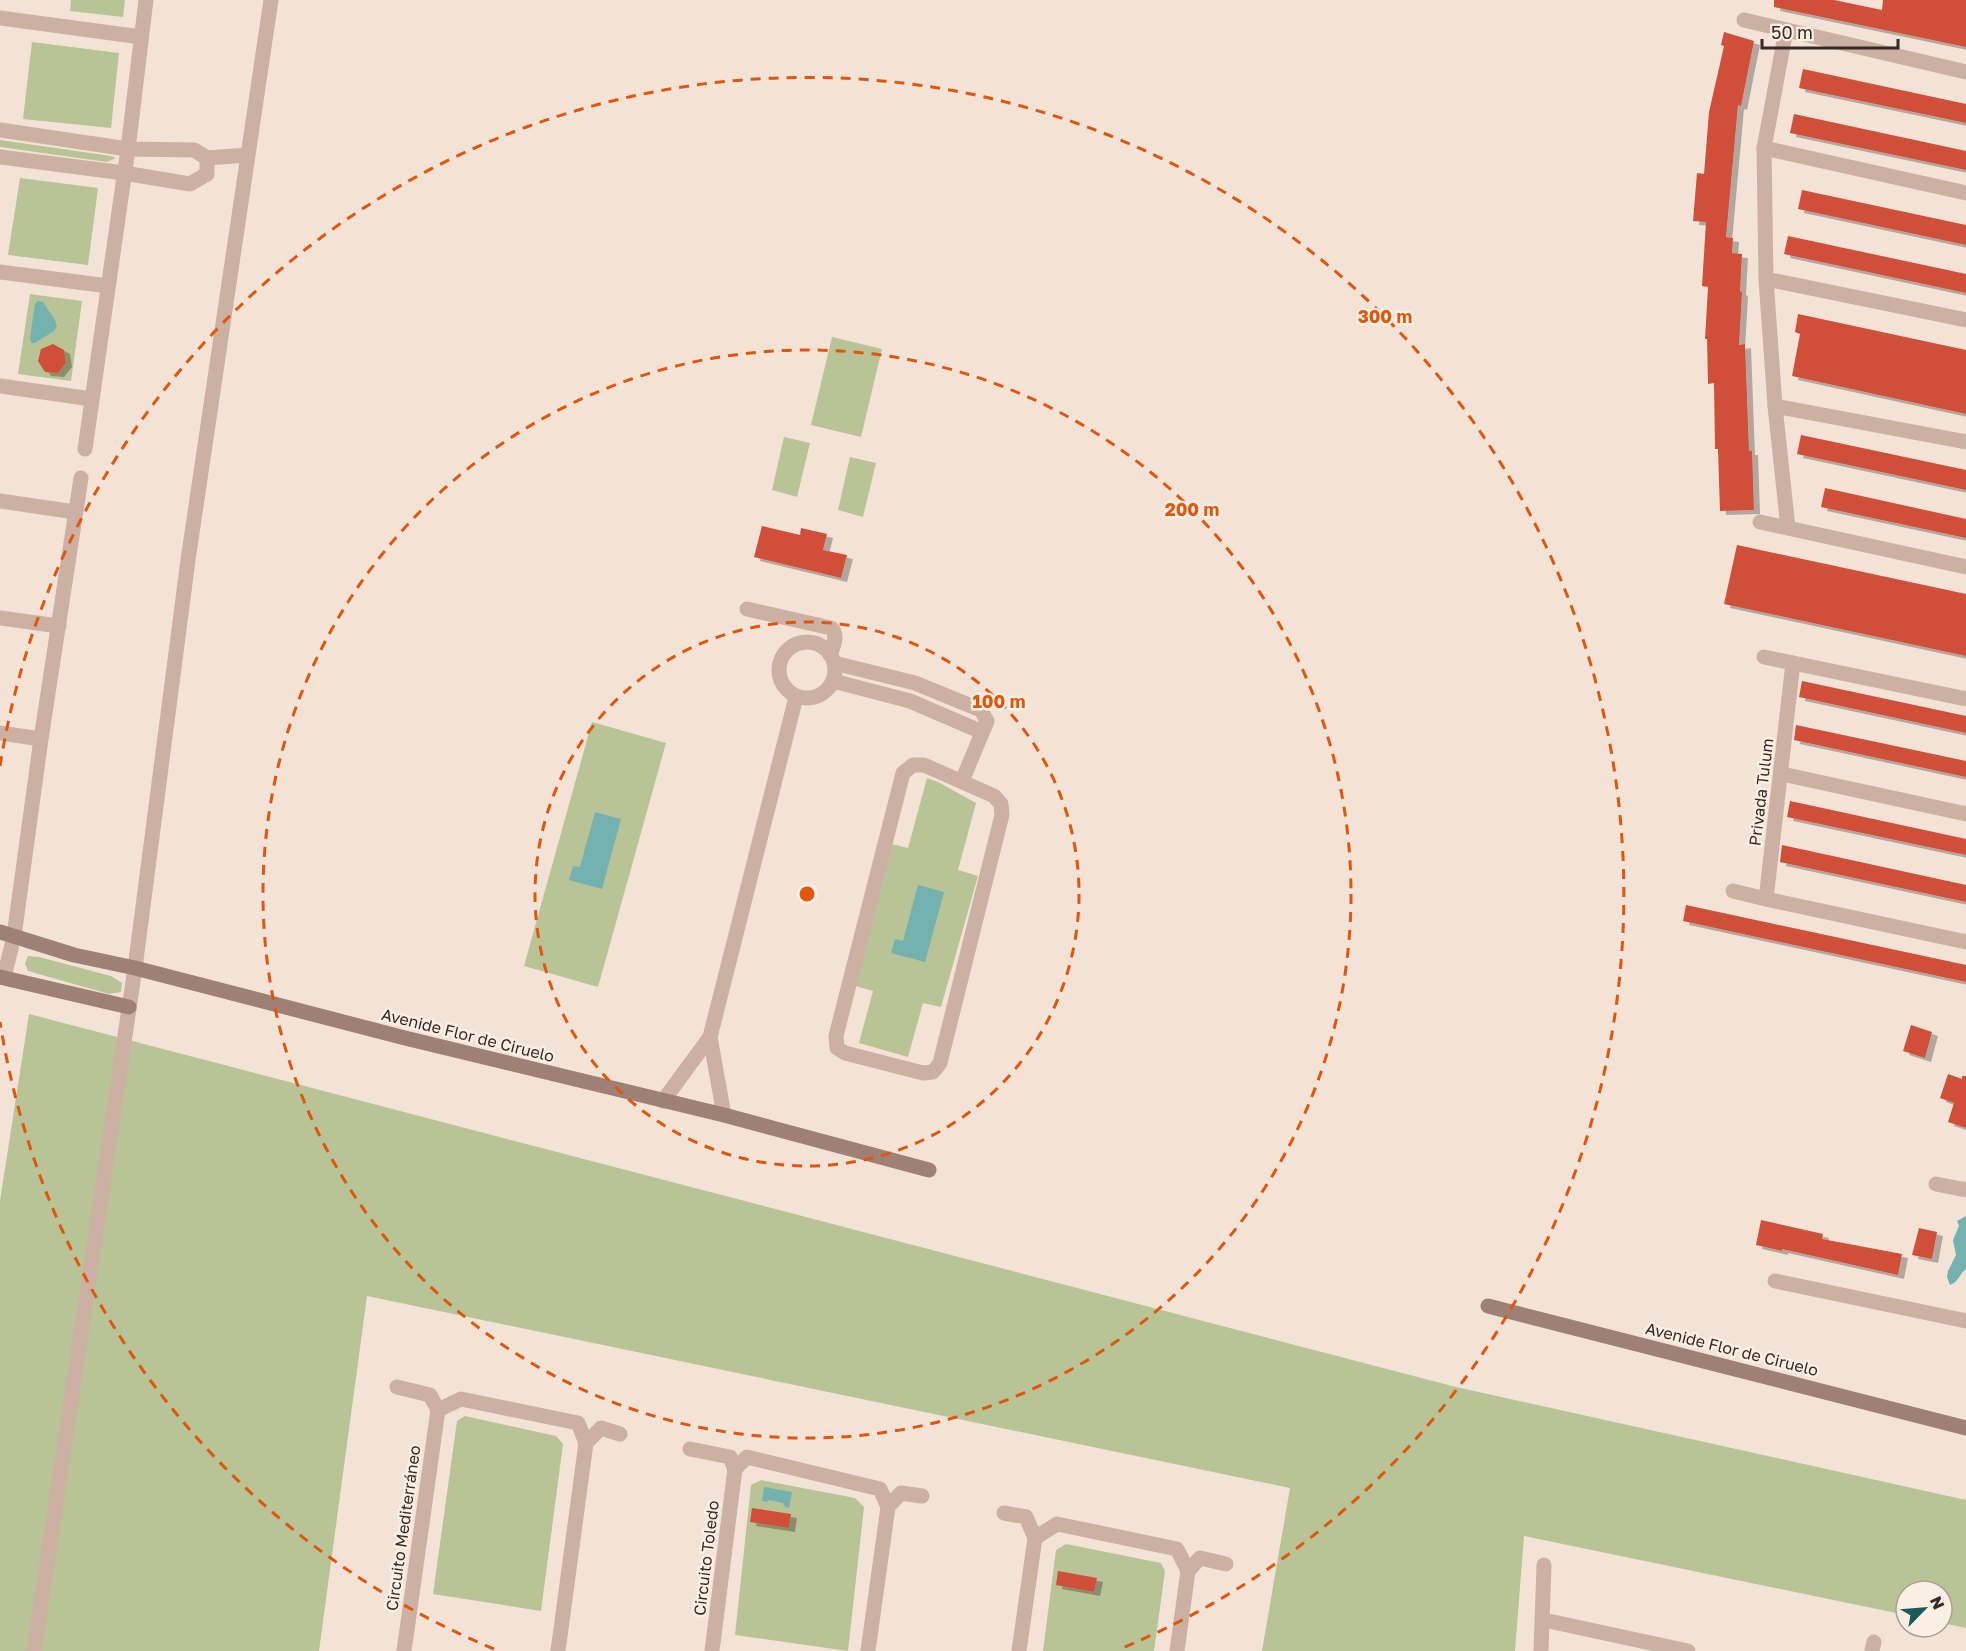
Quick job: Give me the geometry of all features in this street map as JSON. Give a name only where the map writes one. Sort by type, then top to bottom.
[{"type":"main road","name":"Avenide Flor de Ciruelo","points":[[7,934],[74,955],[135,968],[405,1038],[724,1115],[928,1170]]},
{"type":"main road","points":[[2,977],[129,1007]]},
{"type":"main road","name":"Avenide Flor de Ciruelo","points":[[1488,1306],[1966,1428]]},
{"type":"street","points":[[85,449],[131,130],[146,0]]},
{"type":"street","points":[[34,1651],[135,968],[188,560],[271,0]]},
{"type":"street","points":[[0,18],[141,37]]},
{"type":"street","points":[[1744,20],[1966,72]]},
{"type":"street","points":[[1786,30],[1764,148],[1766,279],[1775,406],[1788,528]]},
{"type":"street","points":[[0,130],[128,149],[194,150],[207,158],[247,155]]},
{"type":"street","points":[[1764,148],[1966,193]]},
{"type":"street","points":[[0,157],[190,184],[207,174],[207,158]]},
{"type":"street","points":[[0,272],[108,286]]},
{"type":"street","points":[[1766,279],[1966,320]]},
{"type":"street","points":[[0,386],[92,399]]},
{"type":"street","points":[[1775,406],[1966,442]]},
{"type":"street","points":[[2,977],[81,478]]},
{"type":"street","points":[[0,501],[75,512]]},
{"type":"street","points":[[1760,522],[1966,567]]},
{"type":"street","points":[[747,609],[831,628],[834,631],[832,659],[833,681],[822,694],[805,699],[796,697],[789,692],[778,669],[785,652],[799,643],[808,642],[817,644],[832,659],[915,683],[981,710],[987,721],[962,781]]},
{"type":"street","points":[[0,618],[59,626]]},
{"type":"street","points":[[1764,657],[1966,699]]},
{"type":"street","name":"Privada Tulum","points":[[1766,899],[1793,663]]},
{"type":"street","points":[[833,681],[910,701],[982,732]]},
{"type":"street","points":[[663,1101],[710,1037],[796,697]]},
{"type":"street","points":[[0,734],[41,739]]},
{"type":"street","points":[[913,765],[924,765],[962,781],[994,796],[1001,804],[1002,815],[940,1063],[933,1072],[923,1073],[845,1053],[837,1048],[836,1036],[903,773],[913,765]]},
{"type":"street","points":[[1782,774],[1966,814]]},
{"type":"street","points":[[1733,891],[1966,942]]},
{"type":"street","points":[[710,1037],[724,1115]]},
{"type":"street","points":[[1936,1184],[1966,1190]]},
{"type":"street","points":[[1775,1281],[1966,1321]]},
{"type":"street","points":[[397,1387],[430,1395],[438,1410],[461,1399],[578,1422],[586,1443],[558,1651]]},
{"type":"street","name":"Circuito Mediterráneo","points":[[404,1651],[438,1410]]},
{"type":"street","points":[[586,1443],[601,1428],[621,1434]]},
{"type":"street","points":[[690,1449],[730,1457],[735,1469],[747,1457],[880,1489],[888,1507],[868,1651]]},
{"type":"street","name":"Circuito Toledo","points":[[712,1651],[735,1469]]},
{"type":"street","points":[[888,1507],[901,1493],[922,1496]]},
{"type":"street","points":[[1004,1513],[1026,1517],[1035,1538],[1019,1651]]},
{"type":"street","points":[[1035,1538],[1057,1524],[1177,1549],[1188,1571],[1177,1651]]},
{"type":"street","points":[[1188,1571],[1200,1558],[1226,1564]]},
{"type":"street","points":[[1541,1651],[1544,1620],[1544,1565]]},
{"type":"street","points":[[1544,1620],[1688,1651]]},
{"type":"green space","points":[[71,0],[125,0],[123,17],[70,11]]},
{"type":"green space","points":[[32,42],[119,53],[111,128],[23,119]]},
{"type":"green space","points":[[0,140],[116,158],[107,162],[0,147]]},
{"type":"green space","points":[[20,178],[98,188],[88,265],[8,255]]},
{"type":"green space","points":[[30,294],[82,301],[71,381],[18,374]]},
{"type":"green space","points":[[832,337],[882,349],[861,437],[811,425]]},
{"type":"green space","points":[[784,437],[810,443],[797,497],[772,490]]},
{"type":"green space","points":[[850,457],[876,463],[863,517],[838,510]]},
{"type":"green space","points":[[592,722],[666,743],[598,987],[524,966]]},
{"type":"green space","points":[[927,778],[976,803],[958,870],[978,876],[941,1007],[923,1003],[908,1057],[859,1043],[873,991],[852,985],[892,844],[908,848]]},
{"type":"green space","points":[[28,956],[111,976],[122,983],[121,992],[109,994],[28,971],[25,963]]},
{"type":"green space","points":[[29,1014],[1456,1387],[1966,1500],[1966,1628],[1954,1626],[1954,1579],[1894,1579],[1894,1613],[1524,1536],[1515,1651],[1262,1651],[1290,1488],[367,1296],[319,1651],[0,1651],[0,1201]]},
{"type":"green space","points":[[465,1416],[556,1436],[563,1444],[541,1611],[433,1594],[457,1421]]},
{"type":"green space","points":[[761,1480],[855,1498],[864,1507],[848,1651],[735,1635],[751,1485]]},
{"type":"green space","points":[[1066,1544],[1161,1563],[1165,1571],[1154,1651],[1043,1651],[1056,1550]]},
{"type":"water","points":[[38,301],[43,302],[57,326],[54,331],[35,343],[31,343],[35,304]]},
{"type":"water","points":[[595,812],[621,819],[602,889],[569,880],[573,866],[580,867]]},
{"type":"water","points":[[918,885],[944,892],[925,962],[891,953],[895,939],[903,941]]},
{"type":"water","points":[[1966,1216],[1966,1269],[1950,1285],[1947,1277],[1956,1255],[1953,1240],[1959,1226],[1957,1221]]},
{"type":"water","points":[[764,1487],[792,1492],[789,1508],[783,1503],[762,1501]]},
{"type":"building","points":[[1774,0],[1834,0],[1882,10],[1883,0],[1966,0],[1966,47],[1774,7]]},
{"type":"building","points":[[1724,32],[1754,41],[1741,106],[1738,105],[1726,237],[1733,238],[1732,253],[1742,254],[1739,345],[1745,344],[1754,510],[1720,511],[1718,449],[1715,449],[1714,383],[1708,384],[1707,339],[1705,339],[1708,287],[1702,286],[1706,222],[1693,221],[1697,173],[1704,174],[1709,112],[1724,46],[1721,45]]},
{"type":"building","points":[[1803,69],[1966,104],[1966,123],[1799,88]]},
{"type":"building","points":[[1794,114],[1966,151],[1966,170],[1790,133]]},
{"type":"building","points":[[1802,190],[1966,225],[1966,245],[1798,209]]},
{"type":"building","points":[[1788,236],[1966,274],[1966,293],[1784,254]]},
{"type":"building","points":[[1798,314],[1966,350],[1966,414],[1792,376],[1800,334],[1795,332]]},
{"type":"building","points":[[53,344],[64,350],[66,363],[58,373],[45,372],[38,361],[41,349]]},
{"type":"building","points":[[1801,435],[1966,470],[1966,490],[1797,454]]},
{"type":"building","points":[[1825,488],[1966,519],[1966,538],[1821,507]]},
{"type":"building","points":[[762,526],[800,535],[801,528],[827,534],[823,550],[847,555],[841,578],[754,557]]},
{"type":"building","points":[[1737,545],[1966,594],[1966,656],[1724,604]]},
{"type":"building","points":[[1802,681],[1966,716],[1966,733],[1799,697]]},
{"type":"building","points":[[1796,725],[1966,761],[1966,777],[1794,740]]},
{"type":"building","points":[[1790,801],[1966,839],[1966,855],[1787,817]]},
{"type":"building","points":[[1782,845],[1966,885],[1966,902],[1780,862]]},
{"type":"building","points":[[1686,905],[1966,965],[1966,982],[1683,921]]},
{"type":"building","points":[[1911,1025],[1932,1032],[1925,1058],[1903,1051]]},
{"type":"building","points":[[1948,1074],[1962,1079],[1962,1076],[1966,1076],[1966,1128],[1948,1122],[1954,1103],[1940,1098]]},
{"type":"building","points":[[1761,1220],[1823,1234],[1822,1239],[1902,1254],[1898,1275],[1756,1245]]},
{"type":"building","points":[[1919,1228],[1937,1232],[1932,1259],[1912,1255]]},
{"type":"building","points":[[752,1508],[791,1514],[789,1528],[750,1522]]},
{"type":"building","points":[[1058,1571],[1097,1578],[1094,1592],[1056,1585]]}]
